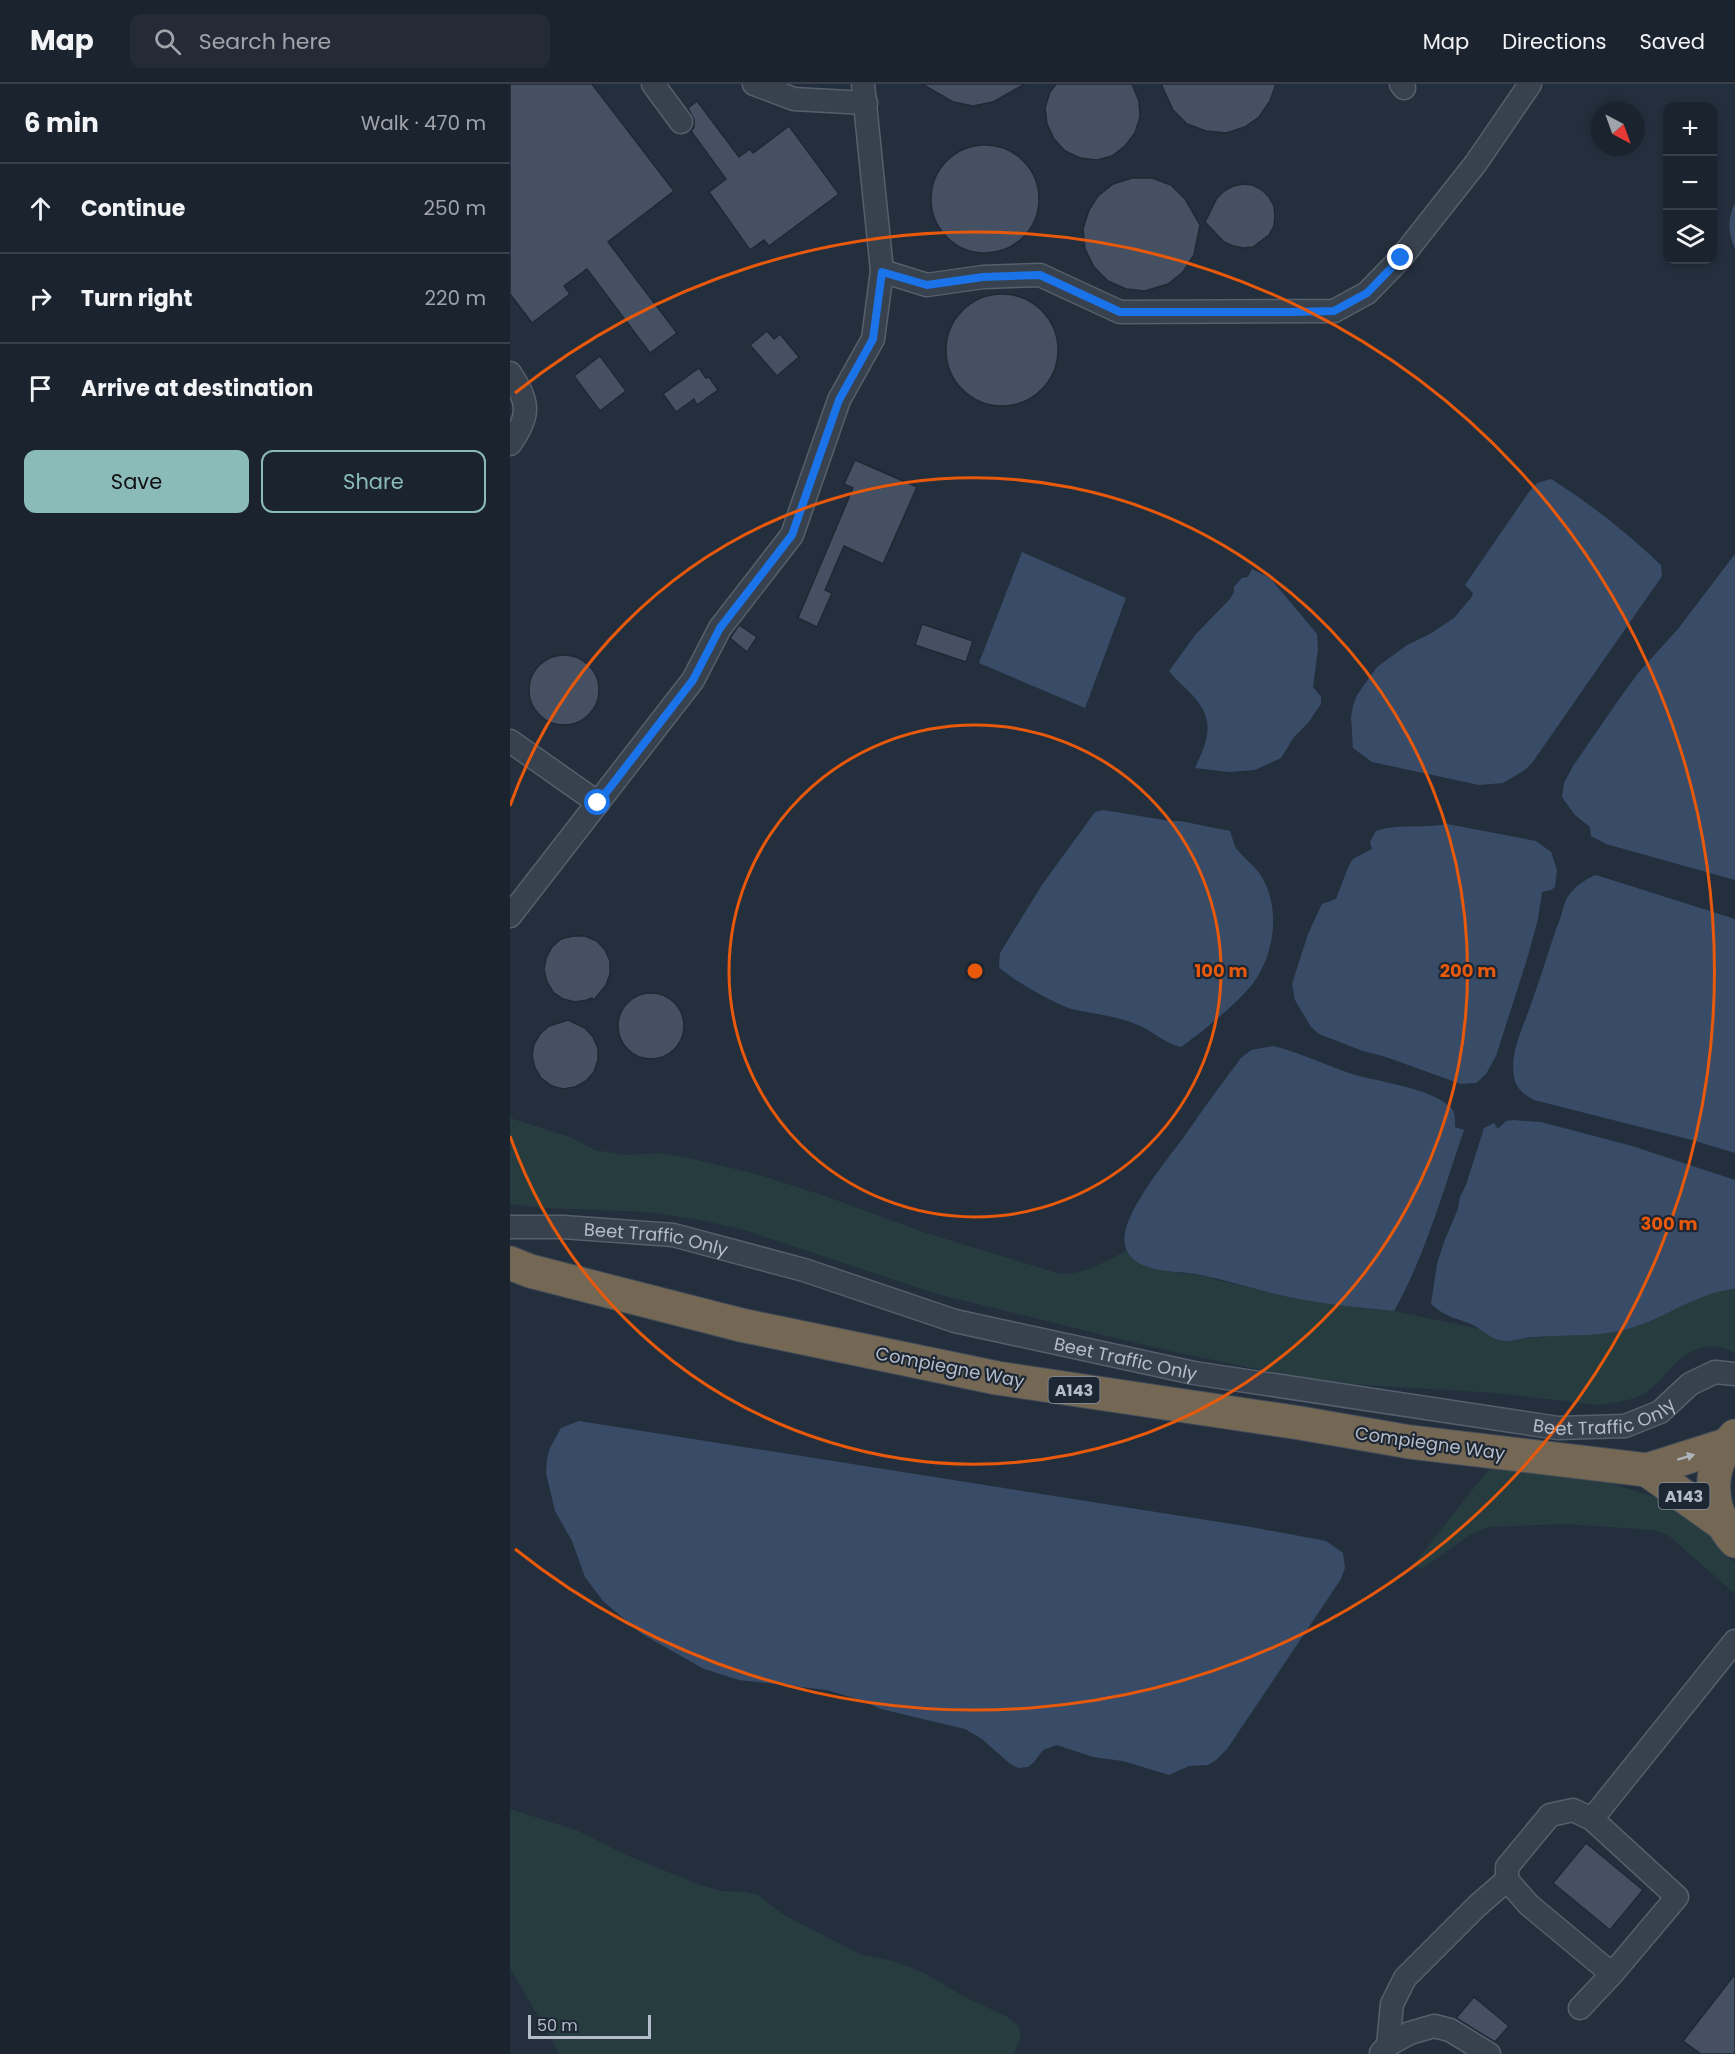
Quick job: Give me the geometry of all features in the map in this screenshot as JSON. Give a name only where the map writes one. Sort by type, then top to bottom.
[{"type":"highway","name":"Compiegne Way","points":[[510,1263],[741,1325],[997,1378],[1410,1442],[1647,1470],[1730,1441]]},
{"type":"highway","points":[[1728,1532],[1714,1503],[1713,1483],[1717,1463],[1730,1441]]},
{"type":"highway","name":"Compiegne Way","points":[[1647,1470],[1728,1532]]},
{"type":"lane","points":[[653,84],[681,122]]},
{"type":"lane","points":[[510,916],[693,680],[720,628],[792,535],[839,400],[873,339],[882,272],[864,94],[794,99],[754,84]]},
{"type":"lane","points":[[882,272],[927,285],[983,277],[1040,275],[1120,312],[1334,311],[1367,293],[1401,258],[1476,163],[1530,84]]},
{"type":"lane","points":[[510,373],[522,391],[525,410],[523,426],[510,444]]},
{"type":"lane","points":[[510,741],[598,803]]},
{"type":"lane","name":"Beet Traffic Only","points":[[510,1227],[563,1227],[673,1235],[804,1270],[955,1321],[1194,1373],[1558,1428],[1625,1426],[1660,1412],[1690,1384],[1715,1372],[1735,1374]]},
{"type":"lane","points":[[1592,1819],[1735,1641]]},
{"type":"lane","points":[[1580,2008],[1612,1974],[1677,1897],[1592,1819],[1573,1810],[1550,1815],[1507,1867],[1507,1880],[1529,1905],[1612,1974]]},
{"type":"lane","points":[[1384,2049],[1392,2004],[1405,1978],[1477,1906],[1507,1880]]},
{"type":"lane","points":[[1384,2049],[1410,2033],[1434,2026],[1450,2030],[1489,2054]]},
{"type":"green space","points":[[510,1118],[570,1137],[595,1150],[625,1155],[662,1153],[760,1175],[923,1232],[1057,1273],[1075,1273],[1126,1251],[1140,1263],[1149,1267],[1358,1308],[1394,1311],[1480,1329],[1504,1341],[1637,1326],[1701,1297],[1720,1290],[1735,1289],[1735,1354],[1719,1347],[1697,1349],[1688,1353],[1653,1387],[1640,1396],[1599,1405],[1497,1393],[1362,1385],[1306,1379],[1169,1351],[937,1294],[744,1230],[700,1220],[648,1212],[545,1208],[510,1204]]},
{"type":"green space","points":[[1489,1469],[1576,1477],[1588,1476],[1658,1498],[1703,1526],[1722,1553],[1735,1562],[1735,1594],[1668,1535],[1653,1530],[1566,1524],[1488,1527],[1471,1534],[1422,1569],[1413,1565]]},
{"type":"green space","points":[[510,1809],[576,1830],[626,1855],[698,1884],[721,1891],[758,1895],[784,1915],[862,1955],[893,1961],[920,1971],[967,1998],[1006,2016],[1018,2025],[1021,2036],[1014,2054],[560,2054],[510,1968]]},
{"type":"water","points":[[1735,203],[1735,249],[1729,226]]},
{"type":"water","points":[[1551,479],[1594,509],[1635,542],[1661,565],[1662,576],[1525,770],[1503,783],[1479,785],[1372,762],[1353,748],[1351,717],[1357,695],[1377,667],[1407,645],[1430,634],[1454,618],[1473,593],[1465,585],[1529,492],[1537,483]]},
{"type":"water","points":[[1022,552],[1126,598],[1085,708],[979,663]]},
{"type":"water","points":[[1735,554],[1735,880],[1606,844],[1591,836],[1590,827],[1575,815],[1562,797],[1564,783],[1573,766],[1622,695],[1639,672],[1678,629]]},
{"type":"water","points":[[1252,569],[1270,578],[1317,634],[1318,649],[1313,687],[1321,697],[1321,704],[1308,723],[1294,737],[1281,758],[1255,770],[1229,772],[1195,768],[1206,741],[1206,716],[1195,698],[1169,671],[1196,634],[1230,599],[1234,587],[1242,578],[1248,577]]},
{"type":"water","points":[[1103,810],[1230,831],[1236,848],[1260,875],[1268,891],[1273,928],[1268,953],[1258,976],[1234,1004],[1181,1047],[1132,1023],[1065,1006],[1023,984],[999,967],[1000,953],[1042,885],[1095,812]]},
{"type":"water","points":[[1447,824],[1536,841],[1551,852],[1557,870],[1555,887],[1542,892],[1538,919],[1527,959],[1496,1056],[1486,1074],[1476,1083],[1461,1084],[1319,1034],[1311,1027],[1295,1000],[1292,984],[1308,934],[1322,904],[1336,899],[1349,865],[1353,859],[1372,849],[1370,842],[1376,831],[1394,827]]},
{"type":"water","points":[[1596,875],[1735,919],[1735,1153],[1534,1100],[1516,1084],[1513,1061],[1517,1042],[1566,900],[1579,885]]},
{"type":"water","points":[[1273,1046],[1352,1074],[1403,1086],[1429,1095],[1453,1110],[1455,1127],[1464,1130],[1424,1246],[1394,1311],[1302,1299],[1201,1275],[1150,1268],[1137,1262],[1127,1252],[1125,1233],[1130,1218],[1159,1170],[1241,1058],[1251,1050]]},
{"type":"water","points":[[1506,1121],[1541,1122],[1632,1146],[1735,1180],[1735,1289],[1709,1294],[1625,1330],[1508,1341],[1495,1339],[1471,1324],[1436,1308],[1431,1304],[1437,1264],[1458,1209],[1484,1128],[1494,1123],[1498,1129]]},
{"type":"water","points":[[579,1421],[1251,1527],[1326,1541],[1343,1553],[1345,1568],[1341,1579],[1227,1749],[1208,1765],[1189,1766],[1169,1775],[1123,1761],[1093,1757],[1057,1745],[1043,1750],[1028,1767],[1018,1768],[982,1739],[965,1729],[881,1709],[827,1690],[739,1680],[704,1669],[642,1634],[603,1601],[585,1577],[572,1541],[555,1511],[546,1473],[549,1450],[561,1428]]},
{"type":"building","points":[[510,84],[592,84],[674,191],[608,242],[677,333],[650,353],[587,269],[564,286],[570,294],[532,323],[510,294]]},
{"type":"building","points":[[922,84],[1025,84],[993,102],[973,106],[953,102]]},
{"type":"building","points":[[1056,84],[1132,84],[1139,101],[1140,117],[1135,133],[1125,146],[1112,156],[1097,160],[1080,158],[1065,151],[1054,139],[1047,124],[1045,108],[1050,92]]},
{"type":"building","points":[[1161,84],[1276,84],[1270,101],[1259,117],[1245,127],[1226,133],[1206,131],[1187,124],[1173,110]]},
{"type":"building","points":[[697,101],[739,157],[750,149],[753,153],[789,126],[839,194],[769,246],[764,240],[750,250],[709,192],[726,179],[691,131],[694,127],[694,120],[688,108]]},
{"type":"building","points":[[985,145],[1006,149],[1023,161],[1035,178],[1039,199],[1035,220],[1023,237],[1006,249],[985,253],[964,249],[947,237],[935,220],[931,199],[935,178],[947,161],[964,149]]},
{"type":"building","points":[[1132,178],[1152,178],[1171,185],[1185,199],[1200,225],[1194,255],[1183,272],[1168,284],[1145,291],[1126,289],[1108,281],[1094,267],[1085,249],[1083,229],[1089,210],[1098,196],[1113,184]]},
{"type":"building","points":[[1243,184],[1253,185],[1269,197],[1274,206],[1275,216],[1274,226],[1269,235],[1253,247],[1243,248],[1224,242],[1205,222],[1217,198],[1224,191]]},
{"type":"building","points":[[1002,294],[1024,298],[1042,310],[1054,328],[1058,350],[1054,372],[1042,390],[1024,402],[1002,406],[980,402],[962,390],[950,372],[946,350],[950,328],[962,310],[980,298]]},
{"type":"building","points":[[767,331],[774,339],[780,334],[799,357],[777,376],[750,345]]},
{"type":"building","points":[[600,356],[626,391],[600,411],[574,376]]},
{"type":"building","points":[[699,368],[718,390],[697,405],[694,399],[676,412],[663,394]]},
{"type":"building","points":[[855,460],[917,487],[883,564],[844,546],[825,590],[832,593],[817,627],[798,618],[853,488],[844,484]]},
{"type":"building","points":[[922,624],[973,641],[966,662],[915,645]]},
{"type":"building","points":[[739,625],[757,637],[747,652],[730,638]]},
{"type":"building","points":[[564,655],[583,661],[593,671],[599,690],[593,709],[583,719],[564,725],[545,719],[535,709],[529,690],[535,671],[545,661]]},
{"type":"building","points":[[585,936],[597,941],[605,950],[610,961],[610,974],[606,985],[594,1000],[592,998],[575,1002],[563,999],[553,992],[547,982],[544,970],[546,958],[552,947],[561,939]]},
{"type":"building","points":[[651,993],[664,996],[674,1003],[681,1013],[684,1026],[681,1039],[674,1049],[664,1056],[651,1059],[638,1056],[628,1049],[621,1039],[618,1026],[621,1013],[628,1003],[638,996]]},
{"type":"building","points":[[568,1020],[585,1028],[593,1037],[598,1048],[598,1060],[594,1072],[586,1081],[575,1087],[563,1089],[552,1086],[541,1078],[532,1056],[534,1044],[540,1034],[549,1026]]},
{"type":"building","points":[[1586,1843],[1643,1890],[1610,1930],[1553,1883]]},
{"type":"building","points":[[1735,1974],[1735,2054],[1701,2054],[1683,2041]]},
{"type":"building","points":[[1474,1997],[1509,2026],[1495,2042],[1456,2018]]},
{"type":"route","points":[[598,803],[693,680],[720,628],[792,535],[839,400],[873,339],[882,272],[927,285],[983,277],[1040,275],[1120,312],[1334,311],[1367,293],[1401,258]]}]
